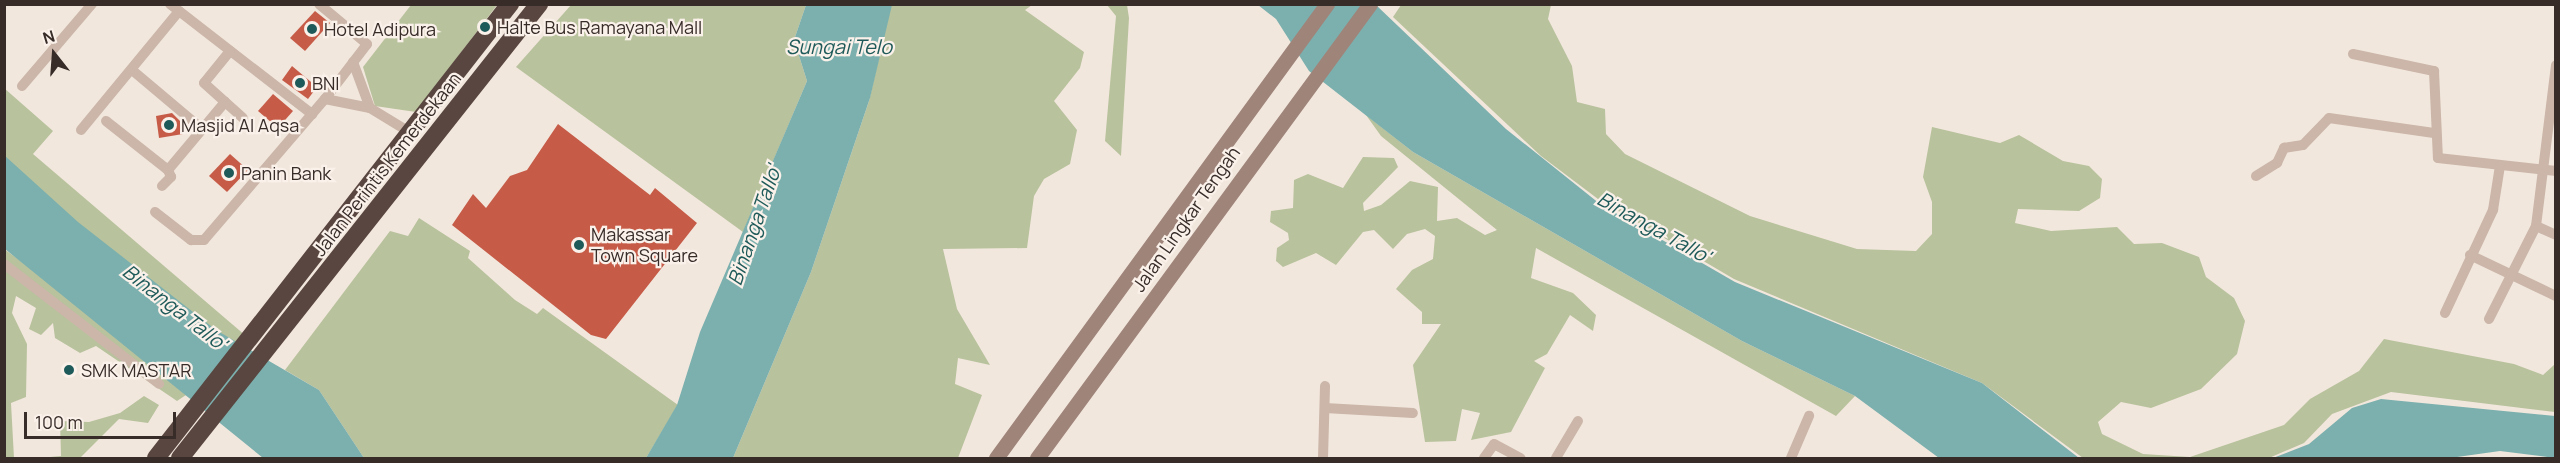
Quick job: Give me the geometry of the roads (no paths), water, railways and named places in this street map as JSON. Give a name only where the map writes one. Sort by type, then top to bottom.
[{"type":"highway","name":"Jalan Perintis Kemerdekaan","points":[[156,459],[510,4]]},
{"type":"highway","name":"Jalan Perintis Kemerdekaan","points":[[180,459],[539,4]]},
{"type":"main road","name":"Jalan Lingkar Tengah","points":[[996,459],[1327,4]]},
{"type":"main road","name":"Jalan Lingkar Tengah","points":[[1037,459],[1298,99],[1370,4]]},
{"type":"street","points":[[22,86],[92,4]]},
{"type":"street","points":[[155,212],[191,240],[204,240],[325,99],[367,44],[319,4]]},
{"type":"street","points":[[81,130],[132,70],[174,8],[312,114]]},
{"type":"street","points":[[230,51],[204,82],[243,118]]},
{"type":"street","points":[[2353,54],[2434,71],[2434,133],[2440,159],[2550,169]]},
{"type":"street","points":[[353,62],[370,108]]},
{"type":"street","points":[[2489,319],[2536,226],[2550,169],[2556,65]]},
{"type":"street","points":[[132,70],[202,129]]},
{"type":"street","points":[[325,99],[370,108],[411,133]]},
{"type":"street","points":[[168,170],[225,102]]},
{"type":"street","points":[[2256,176],[2277,163],[2284,148],[2303,145],[2330,118],[2434,133]]},
{"type":"street","points":[[106,121],[168,170],[171,177],[162,186]]},
{"type":"street","points":[[2445,313],[2470,255],[2493,210],[2500,166]]},
{"type":"street","points":[[2536,226],[2556,235]]},
{"type":"street","points":[[2470,255],[2556,296]]},
{"type":"street","points":[[4,264],[159,384]]},
{"type":"street","points":[[1323,459],[1325,387]]},
{"type":"street","points":[[1325,408],[1413,413]]},
{"type":"street","points":[[1791,459],[1809,416]]},
{"type":"street","points":[[1556,459],[1578,421]]},
{"type":"street","points":[[1484,459],[1494,444],[1520,459]]},
{"type":"water","name":"Sungai Telo","points":[[806,5],[892,5],[870,98],[811,272],[733,458],[646,458],[677,405],[700,332],[807,81],[794,40]]},
{"type":"water","points":[[1258,5],[1376,5],[1506,129],[1600,204],[1735,282],[1982,383],[2079,458],[1939,458],[1855,396],[1742,341],[1413,152],[1309,71],[1276,19]]},
{"type":"water","name":"Binanga Tallo'","points":[[4,155],[78,222],[216,330],[319,390],[364,458],[263,458],[5,249]]},
{"type":"water","points":[[2381,399],[2555,416],[2555,458],[2500,451],[2450,458],[2273,458],[2309,444],[2352,408]]},
{"type":"place","name":"Halte Bus Ramayana Mall","points":[[485,27]]},
{"type":"place","name":"Hotel Adipura","points":[[312,29]]},
{"type":"place","name":"BNI","points":[[300,83]]},
{"type":"place","name":"Masjid Al Aqsa","points":[[169,125]]},
{"type":"place","name":"Panin Bank","points":[[229,173]]},
{"type":"place","name":"Makassar Town Square","points":[[579,245]]},
{"type":"place","name":"SMK MASTAR","points":[[69,370]]}]
